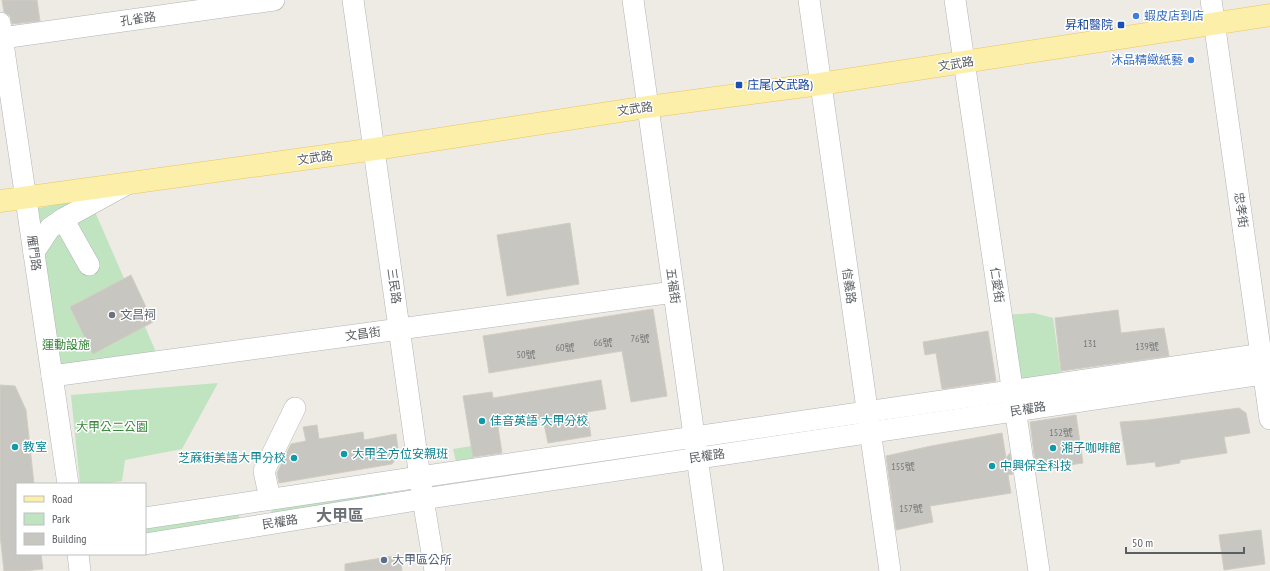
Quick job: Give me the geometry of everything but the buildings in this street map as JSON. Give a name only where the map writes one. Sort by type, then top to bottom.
[{"type":"main road","name":"文武路","points":[[0,200],[375,150],[647,107],[820,84],[1270,15]]},
{"type":"street","name":"孔雀路","points":[[2,44],[274,0]]},
{"type":"street","name":"三民路","points":[[353,0],[420,477],[435,571]]},
{"type":"street","name":"五福街","points":[[633,0],[713,571]]},
{"type":"street","name":"信義路","points":[[809,0],[890,571]]},
{"type":"street","name":"仁愛街","points":[[956,0],[1038,571]]},
{"type":"street","name":"忠孝街","points":[[1211,0],[1266,363],[1270,419]]},
{"type":"street","name":"雁門路","points":[[2,44],[68,483]]},
{"type":"street","points":[[34,252],[50,228],[63,219],[128,183]]},
{"type":"street","points":[[63,219],[89,266]]},
{"type":"street","name":"文昌街","points":[[52,376],[674,292]]},
{"type":"street","name":"民權路","points":[[146,518],[1012,390],[1266,363]]},
{"type":"street","name":"民權路","points":[[146,544],[424,499],[1015,411],[1266,363]]},
{"type":"street","points":[[257,526],[258,501],[264,471],[295,408]]},
{"type":"green space","name":"運動設施","points":[[89,198],[156,352],[52,366],[29,210]]},
{"type":"green space","points":[[1034,313],[1053,318],[1061,375],[1015,381],[1005,315]]},
{"type":"green space","name":"大甲公二公園","points":[[218,383],[182,449],[125,460],[122,481],[108,483],[80,483],[71,395]]},
{"type":"green space","points":[[472,446],[475,464],[457,466],[453,449]]},
{"type":"green space","points":[[384,486],[387,502],[273,520],[270,504]]},
{"type":"green space","points":[[238,510],[241,526],[146,541],[146,525]]},
{"type":"place","name":"蝦皮店到店","points":[[1136,16]]},
{"type":"place","name":"昇和醫院","points":[[1121,25]]},
{"type":"place","name":"沐品精緻紙藝","points":[[1191,60]]},
{"type":"place","name":"庄尾(文武路)","points":[[739,85]]},
{"type":"place","name":"文昌祠","points":[[112,315]]},
{"type":"place","name":"佳音英語 大甲分校","points":[[482,421]]},
{"type":"place","name":"教室","points":[[15,447]]},
{"type":"place","name":"湘子咖啡館","points":[[1053,448]]},
{"type":"place","name":"大甲全方位安親班","points":[[344,454]]},
{"type":"place","name":"芝蔴街美語大甲分校","points":[[294,458]]},
{"type":"place","name":"中興保全科技","points":[[992,466]]},
{"type":"place","name":"大甲區公所","points":[[384,560]]},
{"type":"district","name":"大甲區","points":[[340,515]]}]
